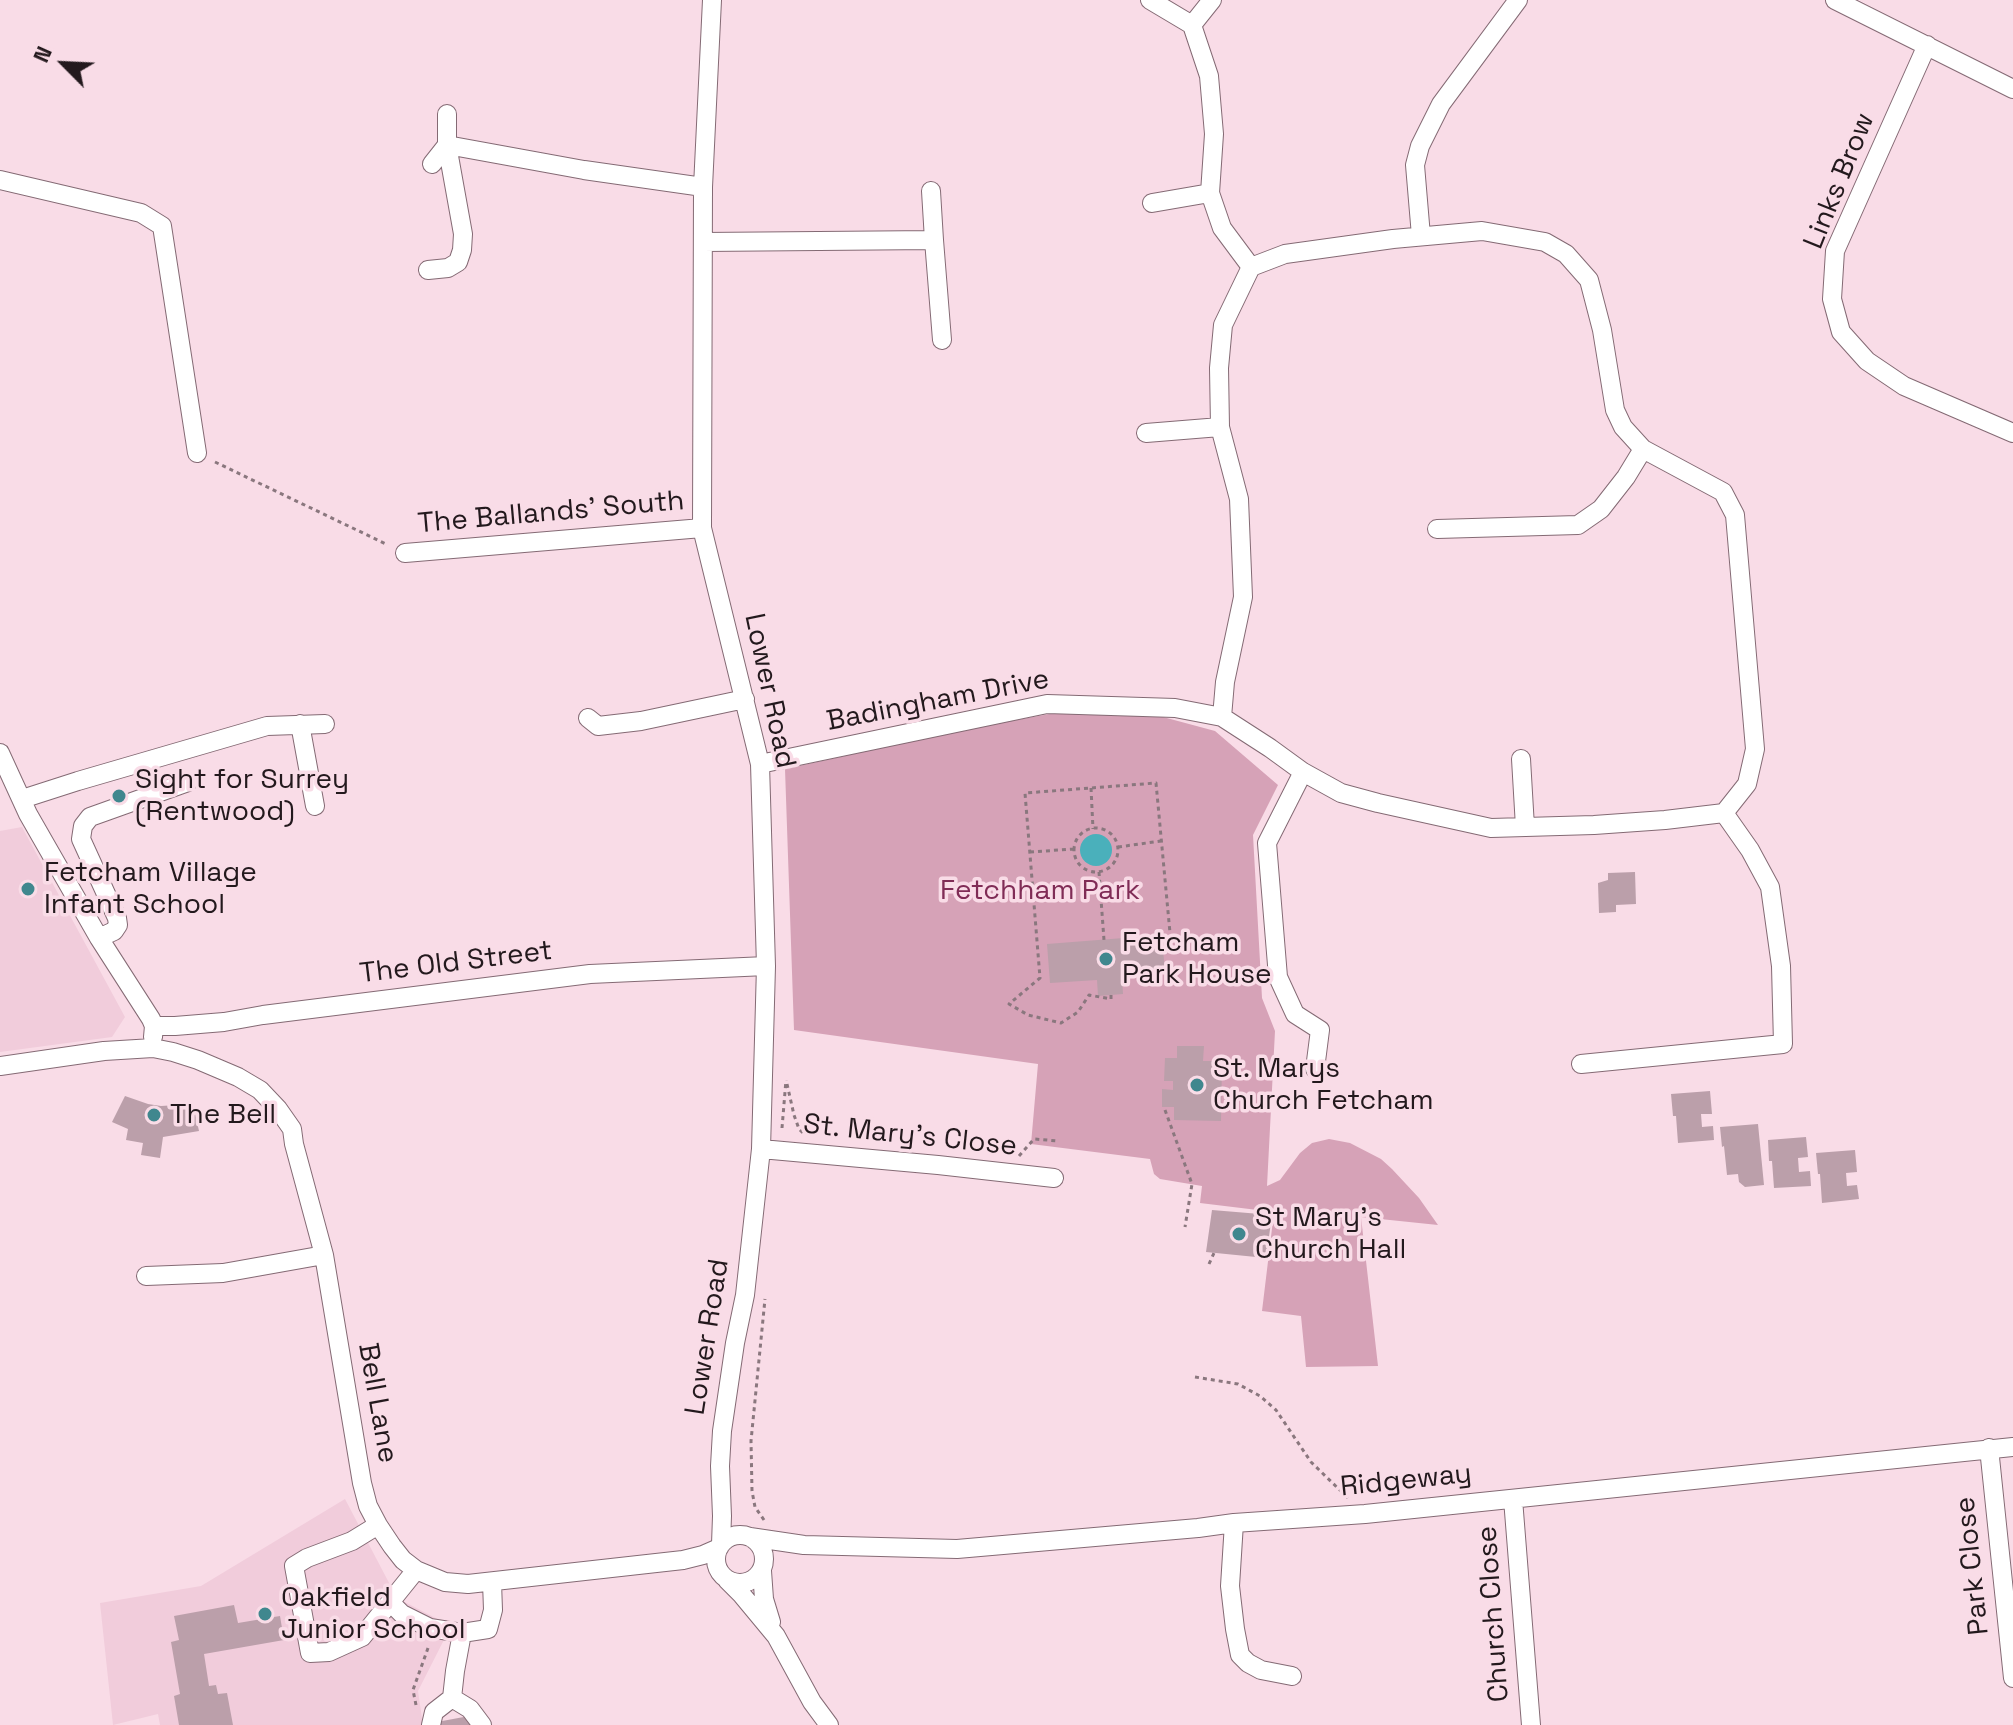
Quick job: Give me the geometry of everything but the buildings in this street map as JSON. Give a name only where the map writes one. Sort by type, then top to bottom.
[{"type":"street","name":"Lower Road","points":[[712,0],[703,187],[702,528],[760,764],[770,1150],[722,1431],[722,1516],[716,1561],[724,1577],[776,1636]]},
{"type":"street","points":[[1150,0],[1192,25],[1209,76],[1214,134],[1210,193],[1222,228],[1251,267]]},
{"type":"street","points":[[1192,25],[1212,0]]},
{"type":"street","points":[[1421,236],[1415,165],[1420,146],[1441,104],[1518,0]]},
{"type":"street","points":[[1835,0],[2013,89]]},
{"type":"street","name":"Links Brow","points":[[1927,45],[1835,251],[1832,299],[1841,332],[1867,361],[1904,386],[2013,433]]},
{"type":"street","points":[[428,270],[448,268],[458,262],[462,250],[463,234],[447,145],[447,114]]},
{"type":"street","points":[[447,145],[584,170],[703,187]]},
{"type":"street","points":[[432,164],[447,145]]},
{"type":"street","points":[[0,180],[141,213],[162,226],[197,453]]},
{"type":"street","points":[[931,191],[942,340]]},
{"type":"street","points":[[1152,203],[1210,193]]},
{"type":"street","points":[[1222,717],[1225,682],[1243,597],[1239,499],[1220,427],[1219,368],[1223,325],[1251,267],[1285,254],[1482,231],[1545,242],[1566,254],[1589,280],[1602,330],[1615,410],[1623,427],[1643,449],[1723,492],[1735,515],[1755,749],[1747,784],[1724,813],[1750,850],[1770,887],[1781,966],[1783,1044],[1581,1064]]},
{"type":"street","points":[[703,242],[934,240]]},
{"type":"street","points":[[1146,433],[1220,427]]},
{"type":"street","points":[[1437,529],[1578,525],[1601,509],[1643,449]]},
{"type":"street","name":"The Ballands' South","points":[[405,553],[702,528]]},
{"type":"street","points":[[588,718],[598,726],[641,721],[745,699]]},
{"type":"street","name":"Badingham Drive","points":[[760,764],[1047,704],[1175,708],[1222,717],[1303,772],[1341,793],[1491,828],[1665,820],[1724,813]]},
{"type":"street","points":[[300,724],[315,806]]},
{"type":"street","points":[[22,799],[267,726],[325,724]]},
{"type":"street","points":[[0,753],[28,814],[99,938],[140,999],[154,1026],[153,1048]]},
{"type":"street","points":[[1521,759],[1525,827]]},
{"type":"street","points":[[1303,772],[1267,843],[1278,977],[1295,1014],[1320,1030],[1315,1069]]},
{"type":"street","points":[[99,938],[114,931],[118,925],[81,839],[83,826],[90,817],[188,782]]},
{"type":"street","name":"The Old Street","points":[[154,1026],[224,1022],[590,974],[766,966]]},
{"type":"street","name":"Bell Lane","points":[[0,1066],[104,1051],[153,1048],[198,1060],[238,1077],[260,1090],[278,1109],[292,1129],[324,1255],[368,1506],[403,1560],[416,1570],[445,1582],[468,1584],[683,1560],[703,1555],[720,1546]]},
{"type":"street","name":"St. Mary's Close","points":[[770,1150],[1054,1178]]},
{"type":"street","points":[[146,1276],[223,1273],[324,1255]]},
{"type":"street","name":"Ridgeway","points":[[748,1536],[804,1545],[957,1549],[1365,1514],[2013,1447]]},
{"type":"street","name":"Park Close","points":[[1989,1448],[2013,1678]]},
{"type":"street","name":"Lower Road","points":[[720,1490],[733,1519],[761,1546],[765,1560],[761,1584],[776,1636],[812,1702],[829,1725]]},
{"type":"street","name":"Church Close","points":[[1513,1499],[1531,1725]]},
{"type":"street","points":[[1234,1523],[1230,1586],[1240,1655],[1261,1670],[1292,1676]]},
{"type":"street","points":[[378,1525],[352,1541],[294,1566],[310,1653],[329,1652],[362,1637],[416,1570]]},
{"type":"street","points":[[720,1546],[732,1536],[748,1536]]},
{"type":"street","name":"Ridgeway","points":[[762,1569],[804,1545]]},
{"type":"street","name":"Bell Lane","points":[[683,1560],[724,1577]]},
{"type":"street","points":[[724,1577],[742,1584],[757,1577],[762,1569]]},
{"type":"street","points":[[391,1603],[402,1614],[430,1628],[462,1633],[488,1629],[493,1610],[492,1582]]},
{"type":"street","points":[[431,1725],[434,1712],[452,1698],[462,1633]]},
{"type":"street","points":[[452,1698],[470,1709],[482,1725]]},
{"type":"path","points":[[197,453],[405,553]]},
{"type":"path","points":[[1111,995],[1111,999],[1089,995],[1078,1012],[1061,1023],[1028,1015],[1009,1004],[1040,978],[1025,793],[1156,783],[1170,933]]},
{"type":"path","points":[[1091,788],[1093,829]]},
{"type":"path","points":[[1093,829],[1112,835],[1118,847],[1111,866],[1099,872],[1084,868],[1075,857],[1074,849],[1080,836],[1093,829]]},
{"type":"path","points":[[1118,847],[1161,841]]},
{"type":"path","points":[[1030,852],[1074,849]]},
{"type":"path","points":[[1099,872],[1104,940]]},
{"type":"path","points":[[770,1150],[786,1080],[799,1129],[806,1136]]},
{"type":"path","points":[[1165,1110],[1192,1184],[1185,1227]]},
{"type":"path","points":[[1011,1159],[1034,1139],[1059,1141]]},
{"type":"path","points":[[1209,1264],[1214,1253]]},
{"type":"path","points":[[760,1344],[751,1441],[752,1491],[755,1507],[765,1522]]},
{"type":"path","points":[[1195,1377],[1238,1384],[1260,1396],[1276,1410],[1311,1462],[1365,1514]]},
{"type":"shaded area","name":"Fetcham Village Infant School","points":[[22,827],[125,1017],[112,1037],[0,1052],[0,831]]},
{"type":"shaded area","name":"Oakfield Junior School","points":[[345,1499],[397,1598],[451,1626],[418,1691],[423,1725],[160,1725],[158,1714],[113,1725],[100,1603],[201,1586]]},
{"type":"green space","name":"Fetchham Park","points":[[1055,713],[1163,717],[1215,731],[1278,785],[1253,835],[1262,998],[1275,1031],[1267,1186],[1280,1180],[1300,1153],[1312,1143],[1329,1139],[1350,1143],[1381,1159],[1392,1169],[1419,1198],[1438,1225],[1361,1217],[1378,1366],[1306,1367],[1301,1316],[1262,1311],[1274,1212],[1200,1203],[1202,1186],[1160,1179],[1154,1174],[1150,1159],[1031,1144],[1038,1064],[794,1030],[785,769]]},
{"type":"water","points":[[1096,834],[1107,839],[1112,850],[1107,861],[1096,866],[1085,861],[1080,850],[1085,839]]},
{"type":"place","name":"Sight for Surrey (Rentwood)","points":[[119,796]]},
{"type":"place","name":"Fetcham Village Infant School","points":[[28,889]]},
{"type":"place","name":"Fetcham Park House","points":[[1106,959]]},
{"type":"place","name":"St. Marys Church Fetcham","points":[[1197,1085]]},
{"type":"place","name":"The Bell","points":[[154,1115]]},
{"type":"place","name":"St Mary's Church Hall","points":[[1239,1234]]},
{"type":"place","name":"Oakfield Junior School","points":[[265,1614]]}]
